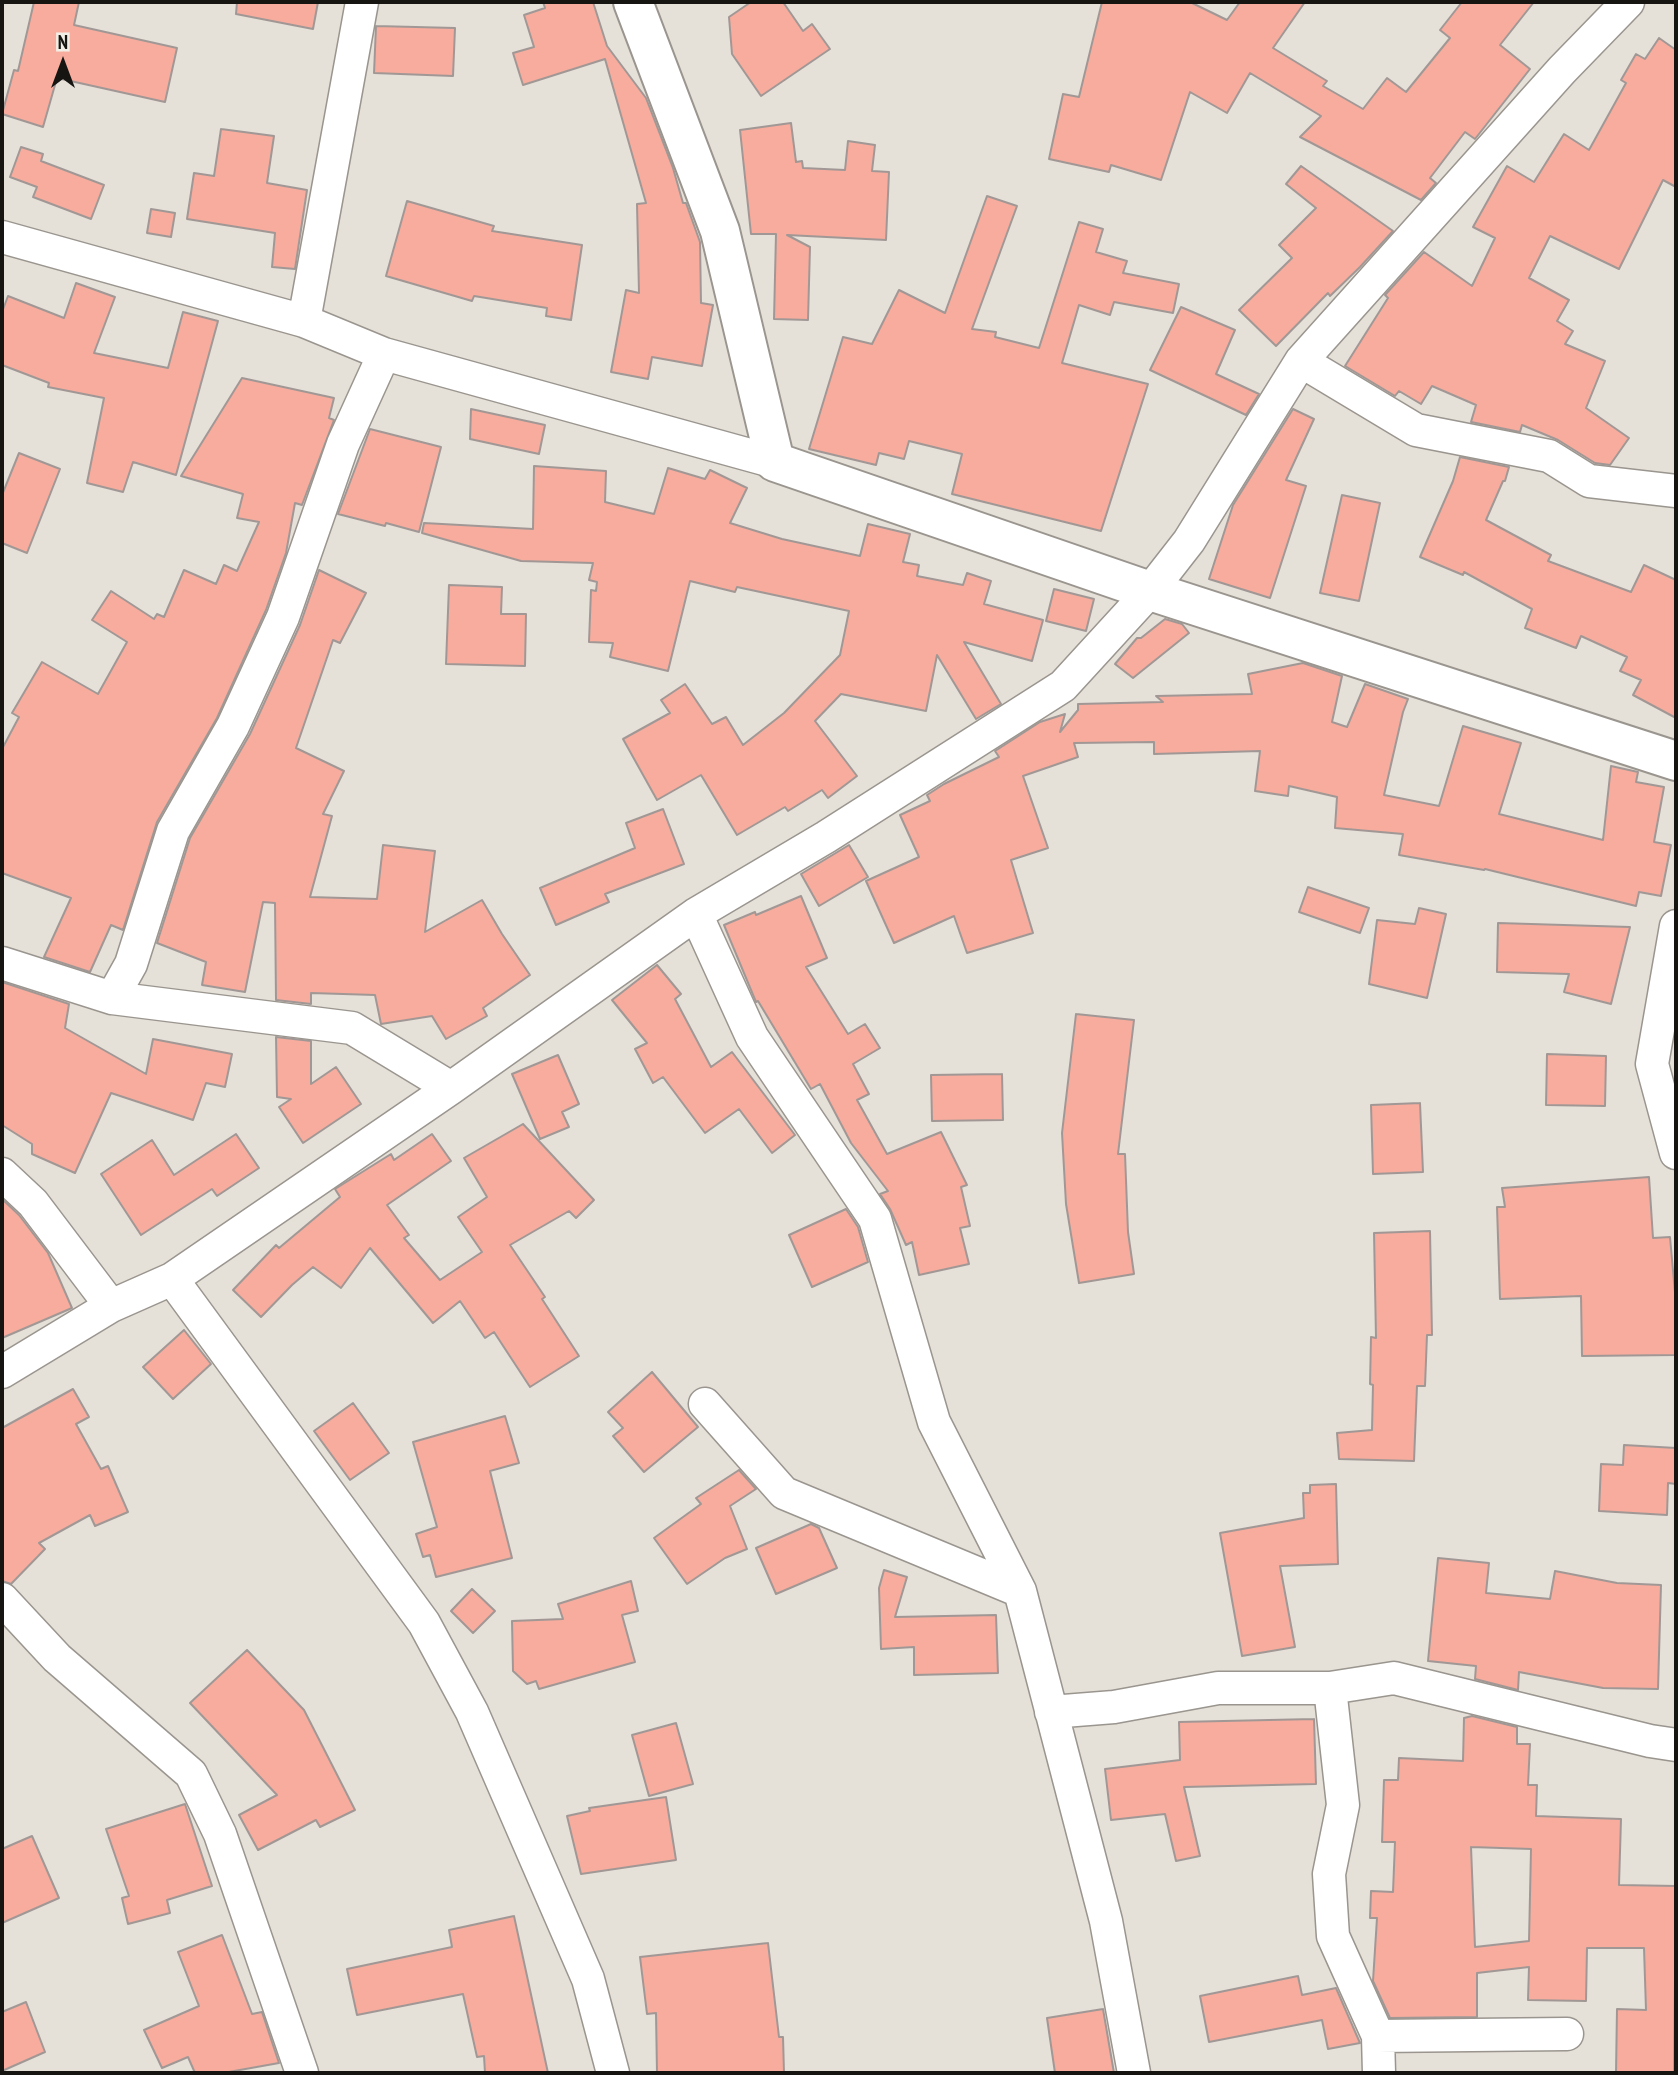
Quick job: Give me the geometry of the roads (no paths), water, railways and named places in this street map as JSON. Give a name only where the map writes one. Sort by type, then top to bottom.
[{"type":"street","points":[[304,321],[362,2]]},
{"type":"street","points":[[633,2],[720,232],[775,462]]},
{"type":"street","points":[[2,1372],[111,1306],[172,1279],[451,1088],[696,914],[826,837],[1063,686],[1150,591],[1189,541],[1301,361],[1562,70],[1628,2]]},
{"type":"street","points":[[2,237],[304,321],[384,354],[775,462],[1150,591],[1676,761]]},
{"type":"street","points":[[112,998],[131,964],[173,831],[233,726],[283,617],[343,444],[384,354]]},
{"type":"street","points":[[1301,361],[1416,430],[1549,456],[1589,481],[1676,491]]},
{"type":"street","points":[[696,914],[752,1037],[874,1219],[934,1422],[1020,1591],[1106,1921],[1134,2073]]},
{"type":"street","points":[[1676,926],[1652,1064],[1676,1153]]},
{"type":"street","points":[[2,962],[112,998],[352,1028],[451,1088]]},
{"type":"street","points":[[2,1174],[33,1203],[111,1306]]},
{"type":"street","points":[[172,1279],[424,1623],[472,1712],[588,1979],[613,2073]]},
{"type":"street","points":[[705,1404],[784,1493],[1020,1591]]},
{"type":"street","points":[[2,1599],[57,1658],[191,1774],[220,1834],[302,2073]]},
{"type":"street","points":[[1051,1712],[1114,1707],[1218,1688],[1330,1688],[1395,1678],[1650,1741],[1676,1745]]},
{"type":"street","points":[[1330,1688],[1343,1805],[1329,1874],[1333,1936],[1378,2036],[1379,2073]]},
{"type":"street","points":[[1378,2036],[1567,2034]]}]
